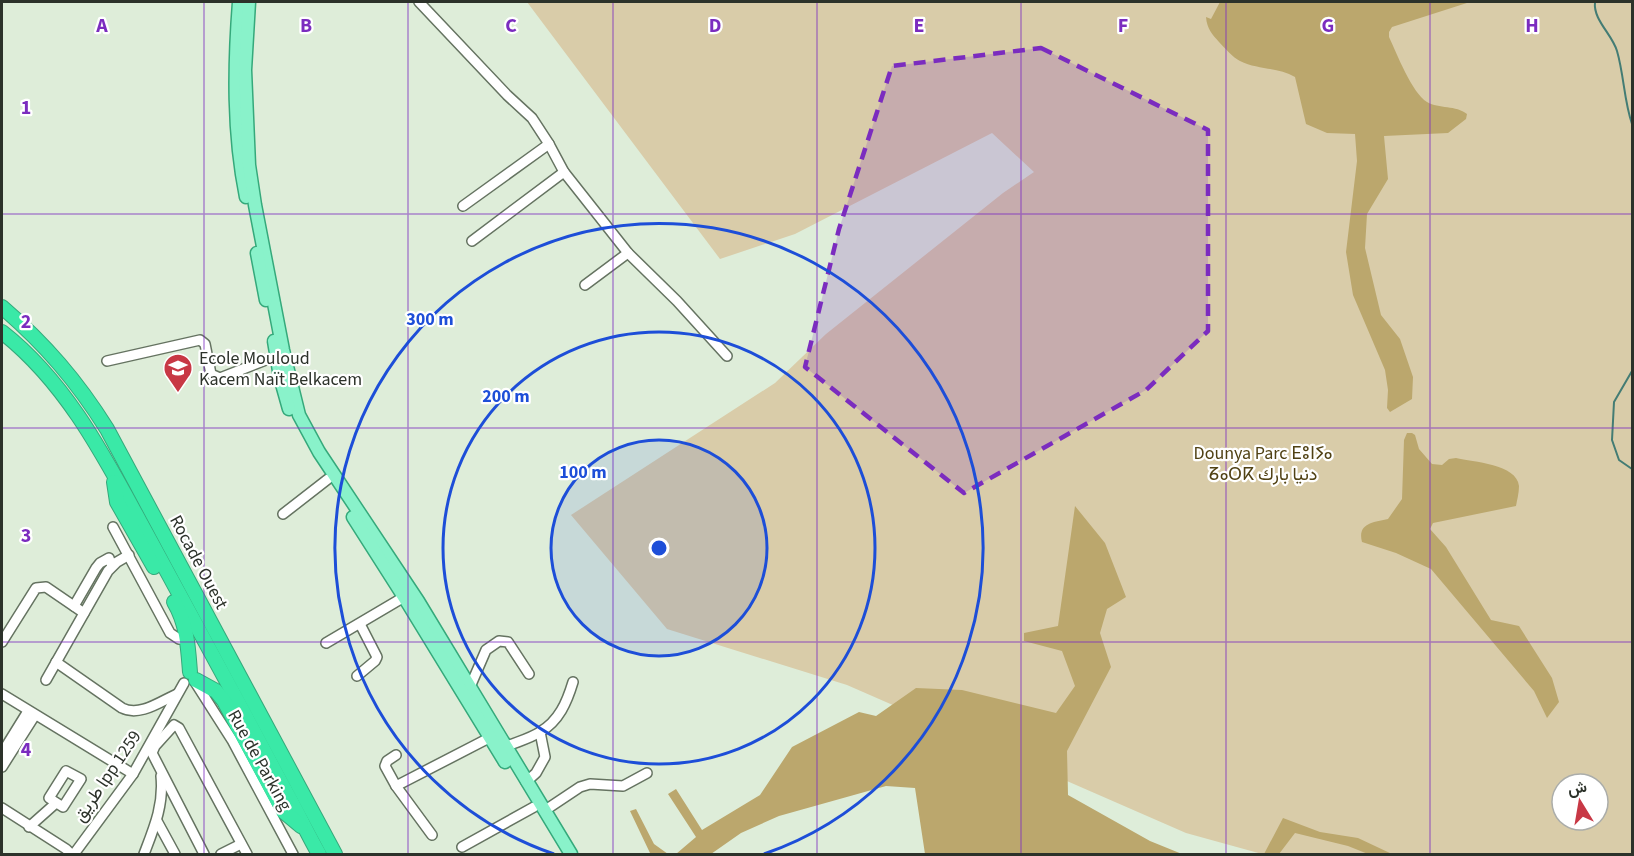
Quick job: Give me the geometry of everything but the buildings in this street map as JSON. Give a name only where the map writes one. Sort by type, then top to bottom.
[{"type":"highway","name":"Rocade Ouest","points":[[2,308],[47,348],[62,365],[112,438],[335,855]]},
{"type":"highway","name":"Rocade Ouest","points":[[2,332],[34,360],[82,421],[199,628],[319,855]]},
{"type":"highway","points":[[113,474],[117,502],[180,612],[188,638],[191,679],[216,691],[224,701],[283,811],[305,829]]},
{"type":"main road","points":[[239,2],[235,82],[238,150],[276,356],[284,393],[294,420],[304,442],[404,597],[489,738],[571,855]]},
{"type":"main road","points":[[249,2],[245,97],[249,165],[283,350],[296,405],[319,452],[395,565],[470,687],[526,782],[539,809]]},
{"type":"main road","points":[[551,829],[562,855]]},
{"type":"street","points":[[419,2],[507,95],[532,118],[564,172],[628,252],[727,356]]},
{"type":"street","points":[[462,206],[549,144]]},
{"type":"street","points":[[472,241],[564,172]]},
{"type":"street","points":[[585,285],[628,252]]},
{"type":"street","points":[[107,361],[200,340],[205,344],[211,374],[220,378],[276,356]]},
{"type":"street","points":[[283,514],[328,479]]},
{"type":"street","points":[[113,526],[170,633],[179,639],[188,638]]},
{"type":"street","points":[[46,680],[112,566],[129,555]]},
{"type":"street","points":[[74,606],[100,562],[109,558],[112,566]]},
{"type":"street","points":[[2,642],[36,588],[46,587],[84,613]]},
{"type":"street","points":[[326,643],[404,597]]},
{"type":"street","points":[[357,676],[375,662],[377,657],[360,624]]},
{"type":"street","points":[[470,687],[486,650],[499,641],[508,642],[530,674]]},
{"type":"street","points":[[56,662],[122,708],[130,711],[139,711],[177,694]]},
{"type":"street","name":"طريق lpp 1259","points":[[67,853],[133,774],[177,694],[191,679]]},
{"type":"street","name":"Rue de Parking","points":[[191,679],[232,740],[292,855]]},
{"type":"street","points":[[505,747],[540,732],[553,722],[563,709],[573,682]]},
{"type":"street","points":[[2,694],[133,774]]},
{"type":"street","points":[[2,753],[31,713]]},
{"type":"street","points":[[2,767],[31,713]]},
{"type":"street","points":[[204,855],[152,753],[155,746],[174,725],[179,728],[247,855]]},
{"type":"street","points":[[526,782],[536,772],[545,757],[540,732]]},
{"type":"street","points":[[396,786],[489,738]]},
{"type":"street","points":[[396,754],[385,765],[396,786],[432,836]]},
{"type":"street","points":[[144,855],[157,821],[163,792],[161,771]]},
{"type":"street","points":[[462,847],[580,787],[590,784],[623,786],[647,773]]},
{"type":"street","points":[[29,827],[56,803]]},
{"type":"street","points":[[2,808],[67,853]]},
{"type":"street","points":[[157,821],[175,855]]},
{"type":"street","points":[[221,855],[241,844]]},
{"type":"highlighted area","points":[[1041,48],[1208,130],[1208,331],[1146,390],[964,493],[805,367],[839,229],[892,66]]},
{"type":"green space","name":"Dounya Parc ⴹⵓⵏⵢⴰ ⵒⴰⵔⴽ دنيا بارك","points":[[527,2],[1632,2],[1632,854],[1262,854],[1186,833],[847,685],[667,629],[571,515],[775,383],[826,334],[1003,193],[1034,172],[992,133],[795,234],[720,259]]},
{"type":"shaded area","points":[[1220,2],[1470,2],[1392,27],[1389,32],[1389,37],[1405,72],[1421,97],[1432,104],[1458,109],[1467,114],[1466,119],[1448,133],[1384,136],[1388,179],[1367,214],[1365,248],[1381,315],[1400,339],[1413,377],[1412,399],[1390,412],[1387,408],[1388,390],[1385,370],[1353,295],[1346,252],[1357,161],[1355,134],[1327,133],[1306,124],[1295,77],[1247,64],[1229,52],[1212,34],[1206,17],[1211,19]]},
{"type":"shaded area","points":[[1407,433],[1415,435],[1419,449],[1432,464],[1442,465],[1449,459],[1456,458],[1493,465],[1511,473],[1516,479],[1519,486],[1516,506],[1433,523],[1430,529],[1446,547],[1491,620],[1519,626],[1552,678],[1559,702],[1547,718],[1534,691],[1431,569],[1396,553],[1362,542],[1364,527],[1388,519],[1402,499],[1404,440]]},
{"type":"shaded area","points":[[1075,506],[1105,543],[1126,597],[1107,609],[1100,633],[1111,667],[1067,751],[1068,795],[1150,841],[1182,854],[925,854],[915,788],[886,786],[779,816],[741,833],[711,854],[676,854],[696,837],[668,794],[676,789],[702,830],[760,795],[792,747],[859,712],[876,716],[916,688],[962,690],[1056,713],[1075,686],[1062,651],[1024,641],[1024,633],[1058,626]]},
{"type":"shaded area","points":[[636,809],[654,844],[668,854],[650,853],[630,811]]},
{"type":"shaded area","points":[[1283,818],[1320,832],[1358,838],[1392,854],[1368,854],[1348,846],[1295,833],[1279,854],[1264,854]]},
{"type":"waterway","points":[[1595,2],[1597,15],[1617,51],[1632,124]]},
{"type":"waterway","points":[[1632,371],[1614,402],[1612,440],[1619,460],[1632,469]]},
{"type":"place","name":"Ecole Mouloud Kacem Naït Belkacem","points":[[178,394]]}]
